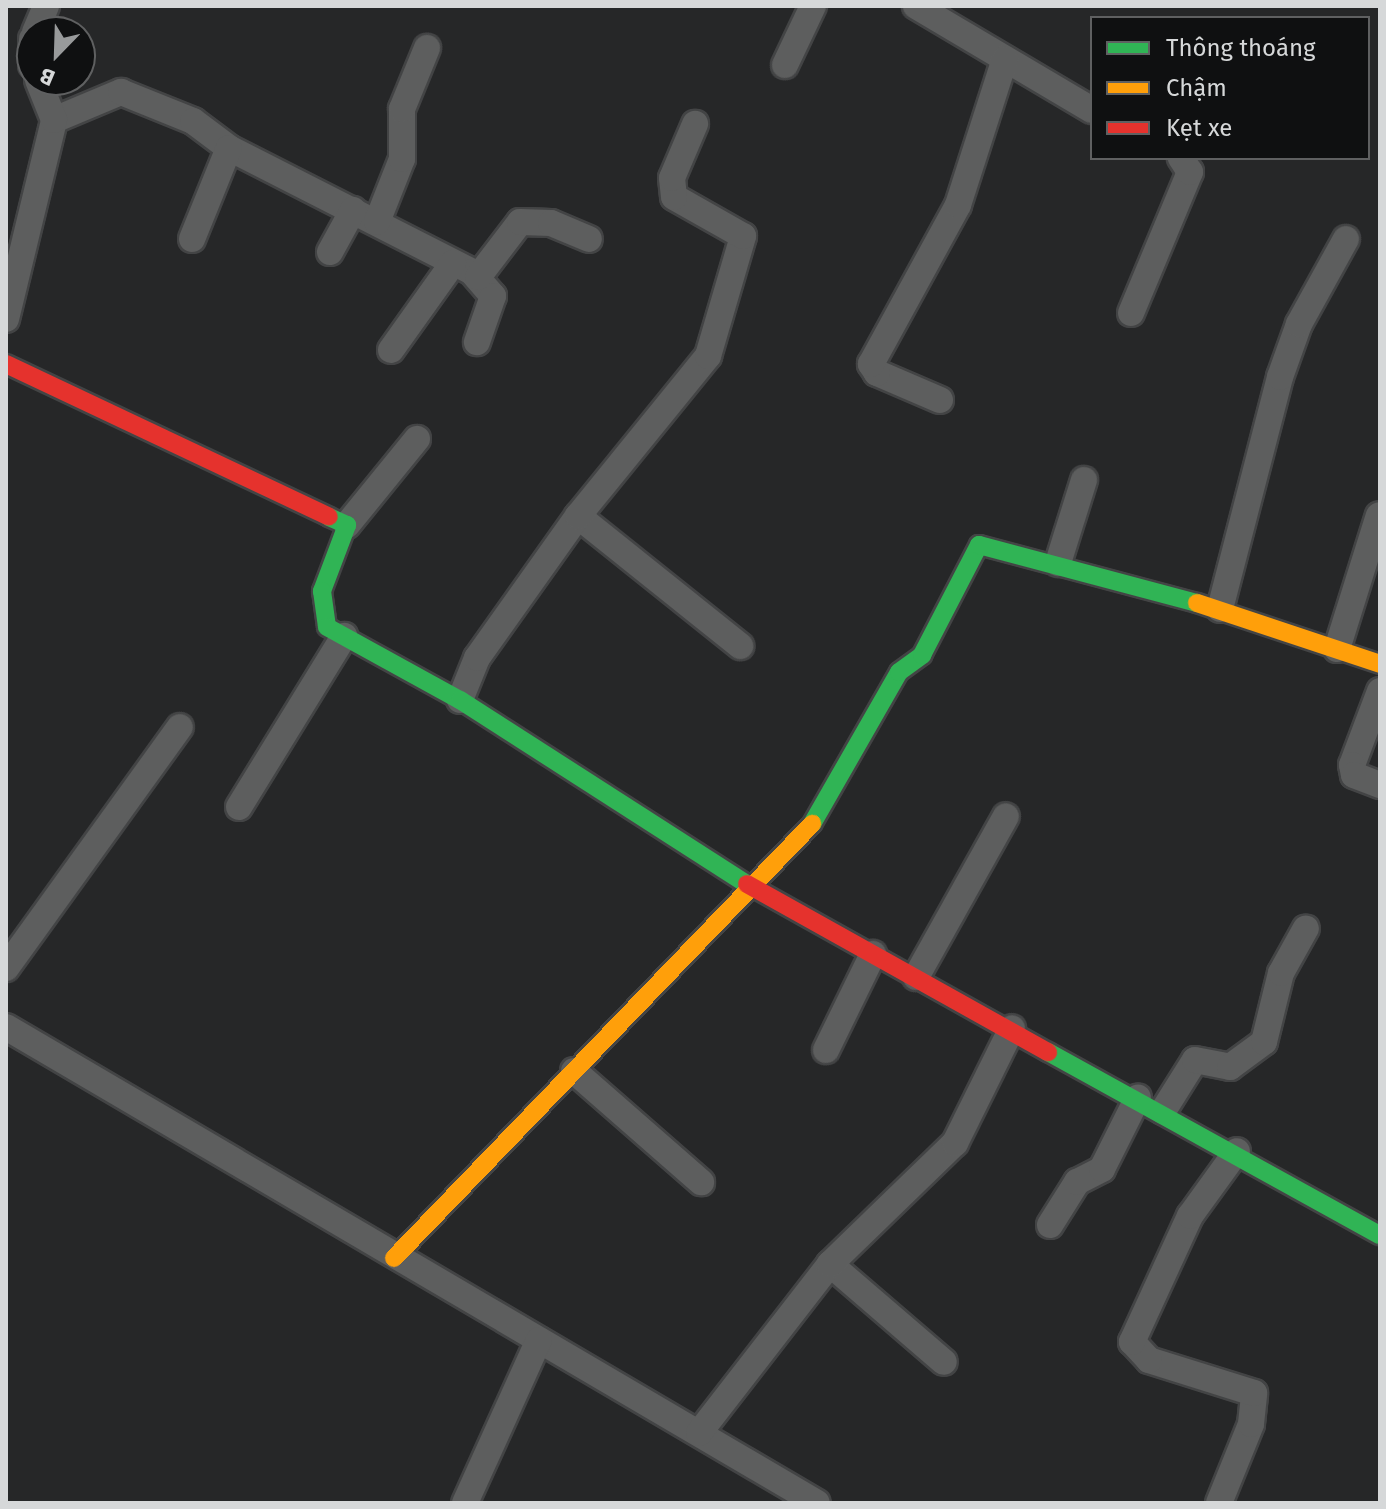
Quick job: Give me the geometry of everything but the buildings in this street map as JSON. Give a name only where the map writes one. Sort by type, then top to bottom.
[{"type":"street","points":[[785,65],[813,6]]},
{"type":"street","points":[[916,6],[1090,109]]},
{"type":"street","points":[[377,222],[402,159],[402,109],[427,48]]},
{"type":"street","points":[[940,400],[877,373],[871,364],[958,205],[1005,59]]},
{"type":"street","points":[[54,120],[121,92],[193,121],[229,148],[478,277],[493,296],[477,342]]},
{"type":"street","points":[[6,319],[54,120],[44,96]]},
{"type":"street","points":[[460,700],[477,658],[578,516],[708,356],[743,236],[674,197],[672,178],[695,124]]},
{"type":"street","points":[[192,239],[229,148]]},
{"type":"street","points":[[1131,313],[1190,172],[1182,160]]},
{"type":"street","points":[[330,252],[353,210]]},
{"type":"street","points":[[478,277],[520,222],[551,223],[589,239]]},
{"type":"street","points":[[1220,609],[1280,377],[1299,324],[1346,239]]},
{"type":"street","points":[[391,350],[453,263]]},
{"type":"street","points":[[6,364],[347,525]]},
{"type":"street","points":[[417,439],[347,525],[320,607],[327,627],[460,700],[751,887],[1237,1151],[1304,1197],[1380,1235]]},
{"type":"street","points":[[1058,563],[1084,480]]},
{"type":"street","points":[[1337,649],[1379,515]]},
{"type":"street","points":[[578,516],[740,646]]},
{"type":"street","points":[[394,1258],[827,808],[899,672],[922,655],[979,545],[1058,563],[1220,609],[1380,664]]},
{"type":"street","points":[[239,807],[344,636]]},
{"type":"street","points":[[1380,691],[1352,765],[1354,775],[1380,785]]},
{"type":"street","points":[[6,968],[180,727]]},
{"type":"street","points":[[916,977],[1006,816]]},
{"type":"street","points":[[1163,1111],[1195,1060],[1230,1067],[1264,1042],[1281,973],[1306,928]]},
{"type":"street","points":[[826,1050],[873,954]]},
{"type":"street","points":[[6,1027],[394,1258],[534,1351],[699,1433],[817,1503]]},
{"type":"street","points":[[699,1433],[830,1264],[955,1143],[1012,1028]]},
{"type":"street","points":[[574,1071],[701,1182]]},
{"type":"street","points":[[1050,1225],[1077,1182],[1102,1169],[1138,1097]]},
{"type":"street","points":[[1219,1503],[1251,1424],[1254,1393],[1149,1360],[1132,1342],[1190,1216],[1237,1151]]},
{"type":"street","points":[[830,1264],[944,1362]]},
{"type":"street","points":[[465,1503],[534,1351]]},
{"type":"traffic: fast","points":[[329,517],[347,525],[322,591],[327,627],[460,700],[747,884]]},
{"type":"traffic: fast","points":[[812,824],[899,672],[922,655],[979,545],[1197,603]]},
{"type":"traffic: fast","points":[[1048,1052],[1380,1235]]},
{"type":"traffic: slow","points":[[1197,603],[1380,664]]},
{"type":"traffic: slow","points":[[394,1258],[812,824]]},
{"type":"traffic: jam","points":[[6,364],[329,517]]},
{"type":"traffic: jam","points":[[747,884],[1048,1052]]}]
